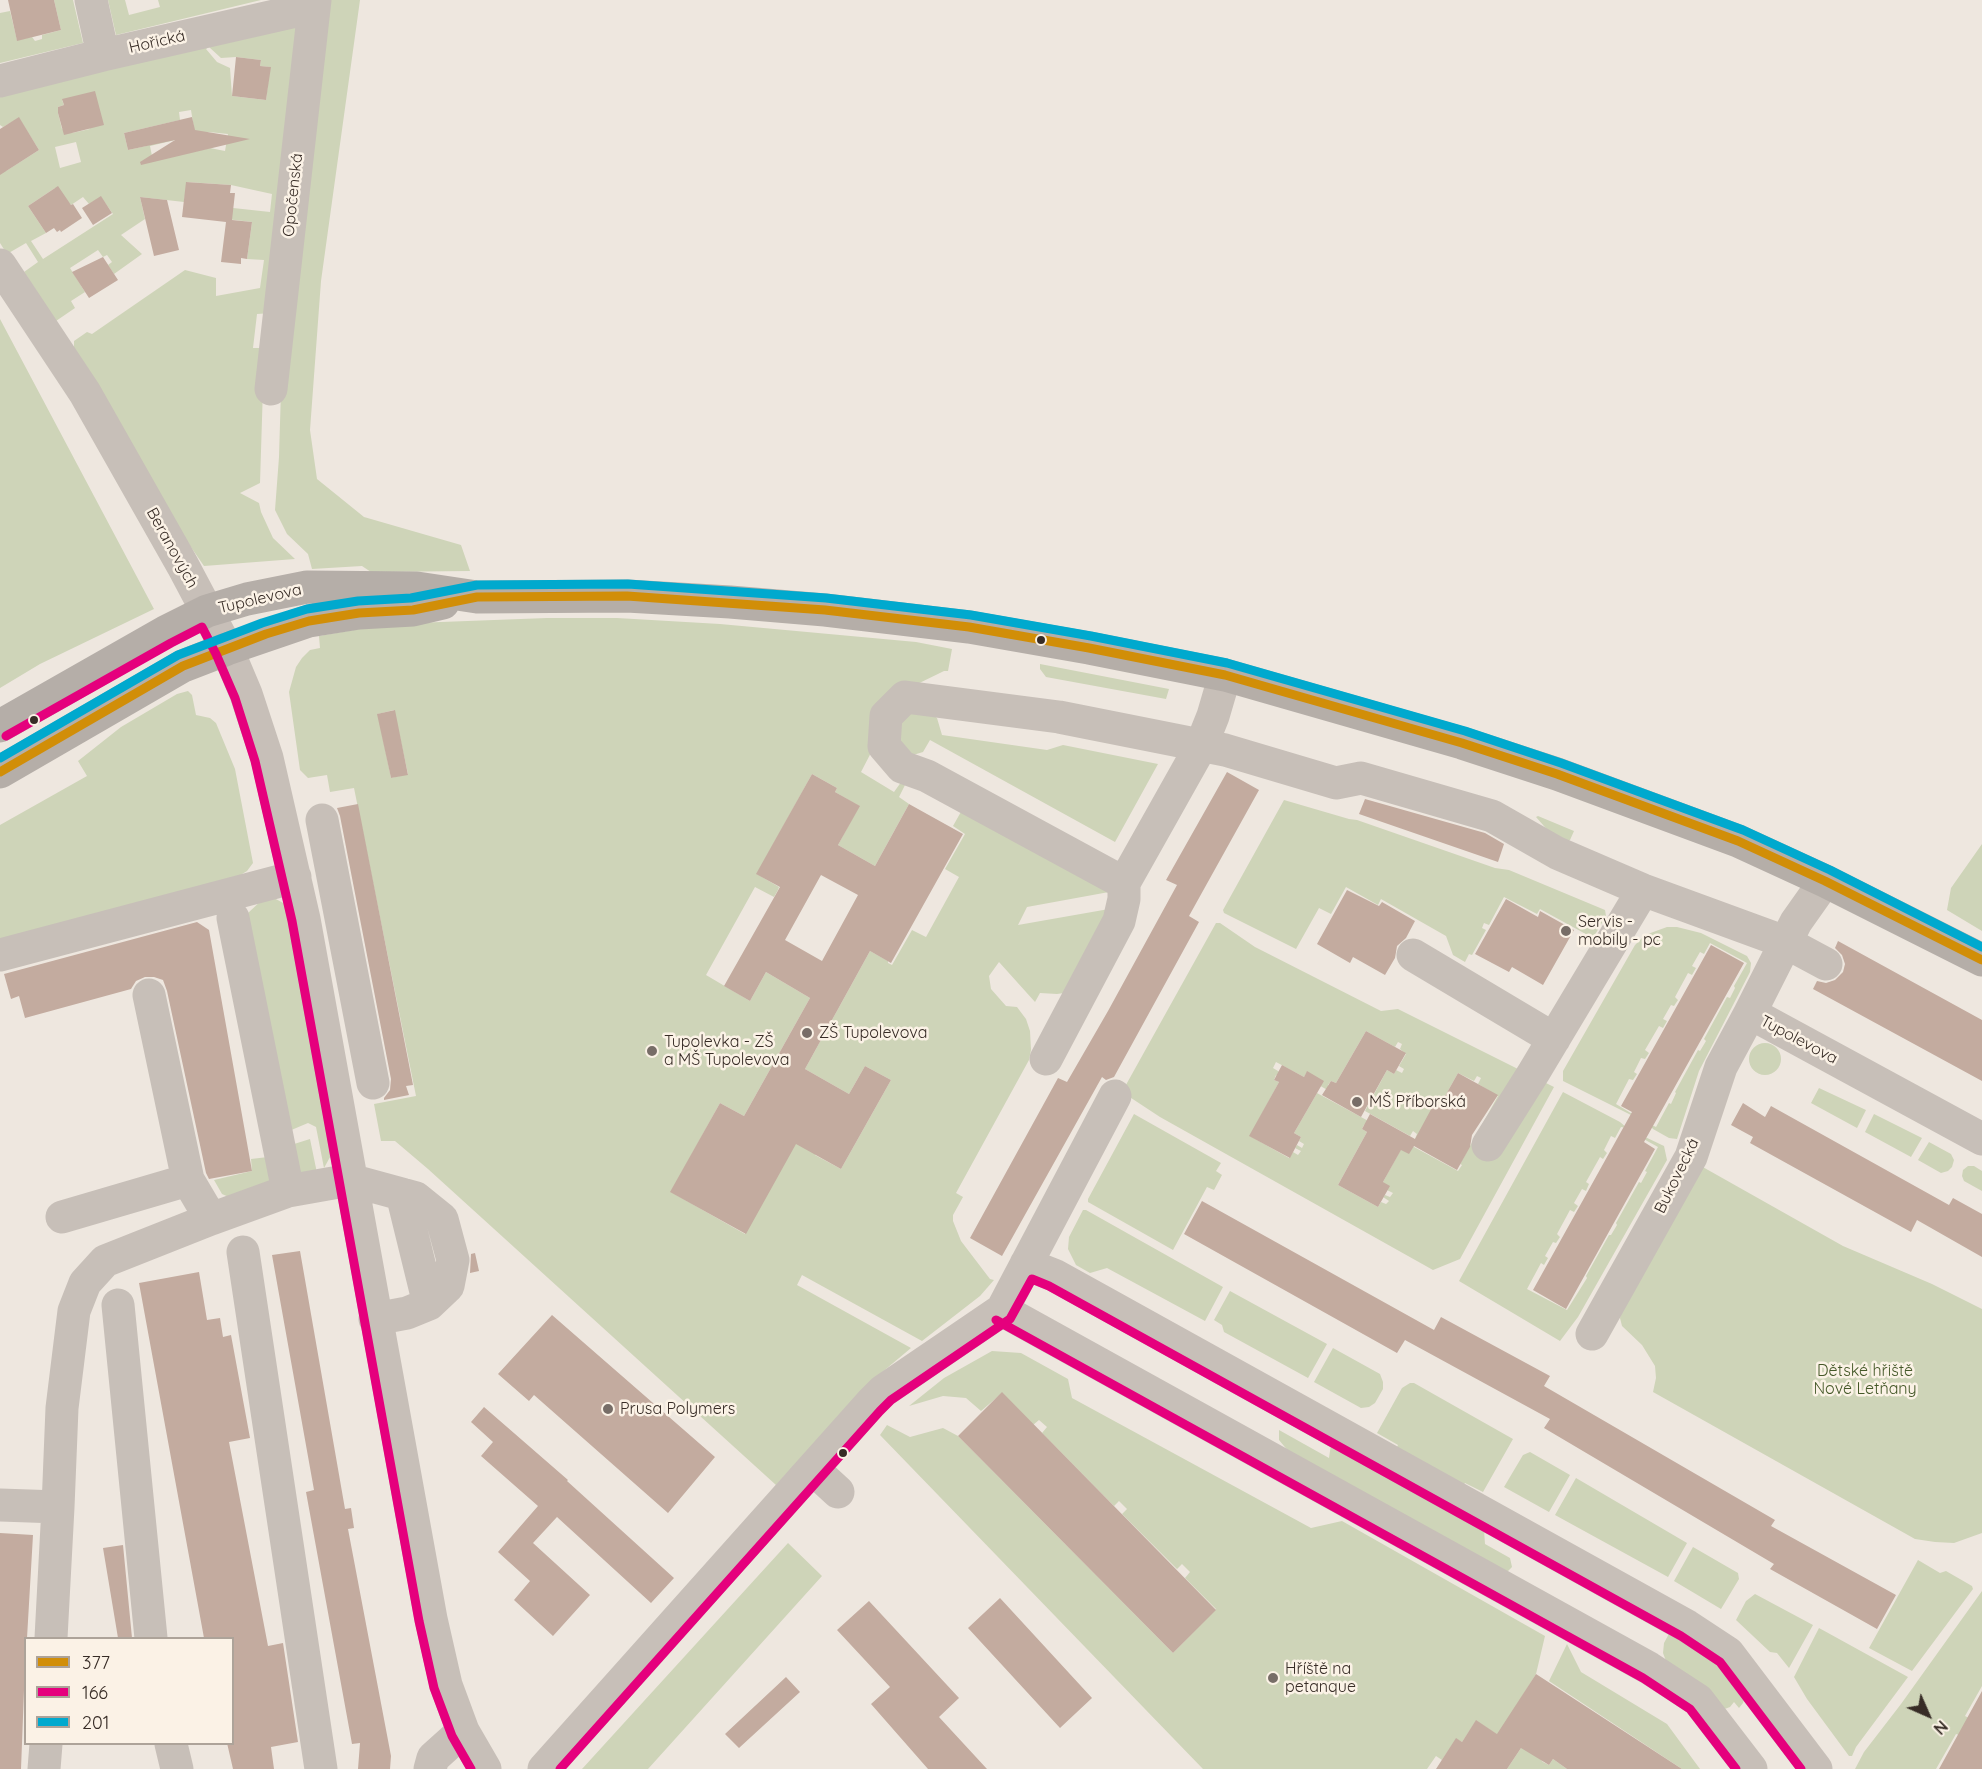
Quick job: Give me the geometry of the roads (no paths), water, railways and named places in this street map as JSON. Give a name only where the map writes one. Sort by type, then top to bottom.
[{"type":"main road","name":"Tupolevova","points":[[0,726],[165,632],[207,611],[247,599],[307,587],[417,588],[477,597],[627,596],[730,602],[825,610],[979,628],[1226,675],[1462,743],[1557,774],[1738,841],[1825,881],[1982,960]]},
{"type":"main road","name":"Tupolevova","points":[[0,772],[183,666],[226,649],[309,621],[360,613],[413,610],[477,597]]},
{"type":"street","points":[[91,0],[103,54]]},
{"type":"street","name":"Hořická","points":[[0,81],[315,3]]},
{"type":"street","name":"Opočenská","points":[[271,390],[315,3]]},
{"type":"street","name":"Beranových","points":[[0,265],[85,393],[207,611],[246,694],[267,758],[297,886],[431,1619],[446,1685],[463,1731],[485,1769]]},
{"type":"street","points":[[1046,1059],[1119,921],[1124,899],[1124,883],[1201,746],[1226,675]]},
{"type":"street","points":[[1124,883],[927,776],[902,767],[884,746],[886,716],[905,697],[1059,717],[1225,750],[1336,783],[1361,778],[1492,816],[1557,853],[1643,890],[1785,942],[1826,964]]},
{"type":"street","points":[[322,820],[371,1071],[330,1067]]},
{"type":"street","name":"Tupolevova","points":[[1825,881],[1796,922],[1750,1013],[1982,1138]]},
{"type":"street","points":[[0,955],[146,915],[297,886],[335,887]]},
{"type":"street","points":[[1488,1145],[1643,890]]},
{"type":"street","points":[[233,918],[288,1191]]},
{"type":"street","points":[[1413,955],[1554,1039]]},
{"type":"street","points":[[149,995],[188,1180],[211,1219]]},
{"type":"street","name":"Bukovecká","points":[[1592,1334],[1691,1157],[1721,1067],[1750,1013]]},
{"type":"street","points":[[544,1769],[883,1391],[1002,1310],[1115,1096]]},
{"type":"street","points":[[62,1217],[188,1180]]},
{"type":"street","points":[[51,1637],[62,1408],[72,1322],[85,1283],[105,1261],[288,1191],[350,1180],[416,1198],[442,1219],[453,1260],[448,1286],[429,1304],[407,1313],[375,1320]]},
{"type":"street","points":[[243,1252],[321,1769]]},
{"type":"street","points":[[1026,1264],[1054,1275],[1687,1626],[1728,1653],[1816,1769]]},
{"type":"street","points":[[118,1305],[151,1637]]},
{"type":"street","points":[[1002,1310],[1649,1668],[1698,1700],[1751,1769]]},
{"type":"street","points":[[813,1469],[838,1492]]},
{"type":"street","points":[[0,1505],[58,1507]]},
{"type":"street","points":[[430,1769],[433,1758],[463,1731]]},
{"type":"street","points":[[44,1769],[46,1745]]},
{"type":"street","points":[[171,1745],[177,1769]]},
{"type":"place","name":"Servis - mobily - pc","points":[[1566,931]]},
{"type":"place","name":"ZŠ Tupolevova","points":[[807,1033]]},
{"type":"place","name":"Tupolevka - ZŠ a MŠ Tupolevova","points":[[652,1051]]},
{"type":"place","name":"MŠ Příborská","points":[[1357,1102]]},
{"type":"place","name":"Prusa Polymers","points":[[608,1409]]},
{"type":"place","name":"Hříště na petanque","points":[[1273,1678]]},
{"type":"park label","name":"Dětské hřiště Nové Letňany","points":[[1865,1380]]}]
